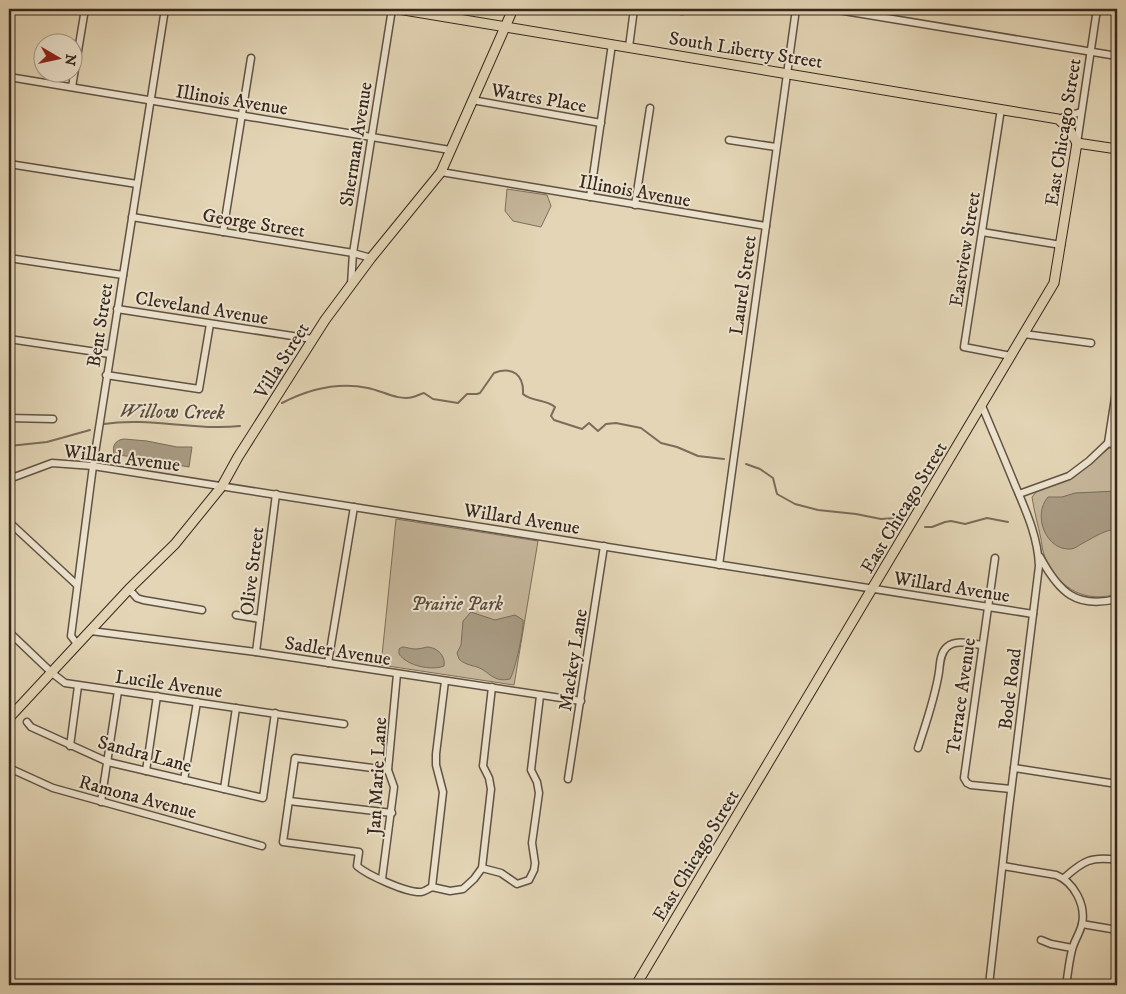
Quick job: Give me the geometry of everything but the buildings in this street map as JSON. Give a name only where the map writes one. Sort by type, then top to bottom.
[{"type":"main road","name":"South Liberty Street","points":[[398,9],[787,72],[1058,119]]},
{"type":"main road","name":"Villa Street","points":[[9,718],[190,526],[222,486],[312,339],[351,285],[441,172],[513,9]]},
{"type":"main road","points":[[1058,119],[1070,129],[1077,142],[1117,149]]},
{"type":"main road","name":"East Chicago Street","points":[[636,985],[1055,281],[1077,142]]},
{"type":"street","points":[[72,87],[85,9]]},
{"type":"street","name":"Bent Street","points":[[78,645],[71,636],[92,466],[165,9]]},
{"type":"street","name":"Sherman Avenue","points":[[351,285],[353,254],[392,9]]},
{"type":"street","points":[[629,47],[634,9]]},
{"type":"street","name":"Laurel Street","points":[[719,565],[796,9]]},
{"type":"street","points":[[832,9],[1117,56]]},
{"type":"street","name":"East Chicago Street","points":[[1077,142],[1097,9]]},
{"type":"street","points":[[590,197],[612,44]]},
{"type":"street","points":[[223,232],[251,58]]},
{"type":"street","name":"Illinois Avenue","points":[[9,77],[450,150]]},
{"type":"street","name":"Watres Place","points":[[472,100],[601,123]]},
{"type":"street","points":[[635,205],[650,108]]},
{"type":"street","name":"Eastview Street","points":[[1001,109],[964,347],[1011,356]]},
{"type":"street","points":[[1058,119],[1081,112]]},
{"type":"street","points":[[729,140],[776,147]]},
{"type":"street","points":[[9,164],[137,184]]},
{"type":"street","name":"Illinois Avenue","points":[[441,172],[766,226]]},
{"type":"street","name":"George Street","points":[[132,217],[372,258]]},
{"type":"street","points":[[982,232],[1061,245]]},
{"type":"street","points":[[9,258],[123,276]]},
{"type":"street","name":"Cleveland Avenue","points":[[117,309],[312,339]]},
{"type":"street","points":[[106,375],[200,389],[210,324]]},
{"type":"street","points":[[1024,334],[1091,343]]},
{"type":"street","points":[[9,339],[110,354]]},
{"type":"street","points":[[1019,494],[1069,476],[1108,443],[1117,385]]},
{"type":"street","name":"Bode Road","points":[[982,406],[1033,530],[1039,556],[1039,571],[1011,789],[989,985]]},
{"type":"street","points":[[9,418],[53,419]]},
{"type":"street","points":[[1108,443],[1117,446]]},
{"type":"street","name":"Willard Avenue","points":[[9,479],[52,463],[92,466],[1033,614]]},
{"type":"street","name":"Olive Street","points":[[256,652],[276,494]]},
{"type":"street","points":[[328,663],[354,507]]},
{"type":"street","points":[[9,522],[77,585]]},
{"type":"street","name":"Mackey Lane","points":[[568,779],[604,546]]},
{"type":"street","points":[[1039,556],[1059,586],[1073,596],[1092,603],[1117,599]]},
{"type":"street","name":"Terrace Avenue","points":[[995,558],[964,774],[966,782],[971,785],[1011,789]]},
{"type":"street","points":[[129,589],[137,598],[143,600],[202,610]]},
{"type":"street","points":[[236,615],[260,619]]},
{"type":"street","name":"Sadler Avenue","points":[[91,631],[256,652],[581,701]]},
{"type":"street","name":"Lucile Avenue","points":[[9,632],[65,683],[344,724]]},
{"type":"street","points":[[918,748],[936,692],[941,660],[945,649],[956,643],[982,645]]},
{"type":"street","name":"Jan Marie Lane","points":[[382,879],[394,787],[388,770],[397,674]]},
{"type":"street","points":[[432,887],[442,792],[436,765],[436,754],[445,681]]},
{"type":"street","points":[[70,746],[78,686]]},
{"type":"street","points":[[388,770],[295,758],[282,842],[359,852],[357,866],[364,872],[406,890],[422,892],[432,887],[450,891],[463,889],[482,868],[491,790],[489,778],[483,766],[492,687]]},
{"type":"street","points":[[102,802],[118,691]]},
{"type":"street","points":[[146,771],[157,696]]},
{"type":"street","points":[[482,868],[501,872],[517,884],[529,880],[534,870],[535,863],[532,843],[539,793],[537,782],[531,770],[540,696]]},
{"type":"street","points":[[184,780],[197,702]]},
{"type":"street","points":[[224,789],[236,708]]},
{"type":"street","name":"Sandra Lane","points":[[27,722],[31,727],[108,762],[263,798],[275,713]]},
{"type":"street","name":"Ramona Avenue","points":[[9,768],[54,788],[262,846]]},
{"type":"street","points":[[1014,768],[1117,784]]},
{"type":"street","points":[[289,801],[392,813]]},
{"type":"street","points":[[1064,878],[1084,862],[1103,858],[1117,860]]},
{"type":"street","points":[[1003,866],[1046,872],[1064,878],[1071,884],[1080,904],[1082,924],[1072,948],[1067,985]]},
{"type":"street","points":[[1082,924],[1117,930]]},
{"type":"street","points":[[1041,940],[1072,948]]},
{"type":"green space","points":[[507,189],[547,195],[551,206],[541,227],[513,221],[505,211]]},
{"type":"green space","points":[[1112,447],[1117,449],[1117,594],[1095,597],[1076,592],[1067,587],[1053,571],[1044,553],[1032,497],[1037,491],[1073,478]]},
{"type":"green space","name":"Prairie Park","points":[[396,519],[538,541],[514,685],[381,665]]},
{"type":"shaded area","points":[[124,439],[177,447],[192,447],[189,467],[114,454],[113,448],[115,444]]},
{"type":"shaded area","points":[[1117,491],[1117,529],[1101,534],[1071,549],[1062,548],[1055,544],[1044,530],[1041,513],[1043,504],[1048,497],[1062,497],[1075,493]]},
{"type":"shaded area","points":[[471,612],[495,620],[515,615],[523,620],[519,650],[510,679],[495,678],[459,659],[457,653],[461,645],[463,621]]},
{"type":"shaded area","points":[[402,647],[420,649],[431,647],[440,653],[444,659],[444,666],[427,668],[408,662],[399,654],[399,649]]},
{"type":"waterway","name":"Willow Creek","points":[[282,403],[303,394],[335,386],[357,386],[402,398],[424,393],[433,399],[458,403],[467,394],[480,393],[494,373],[507,371],[519,377],[522,382],[523,394],[555,407],[551,416],[554,420],[582,429],[589,423],[598,431],[606,424],[616,423],[641,428],[661,443],[677,447],[698,456],[724,459]]},
{"type":"waterway","name":"Willow Creek","points":[[104,424],[138,422],[206,427],[240,426]]},
{"type":"waterway","name":"Willow Creek","points":[[9,446],[47,442],[90,430]]},
{"type":"waterway","name":"Willow Creek","points":[[746,464],[760,469],[773,478],[777,494],[795,504],[818,510],[881,519],[896,518],[904,520]]},
{"type":"waterway","name":"Willow Creek","points":[[925,527],[932,527],[951,521],[965,524],[987,518],[1008,522]]}]
